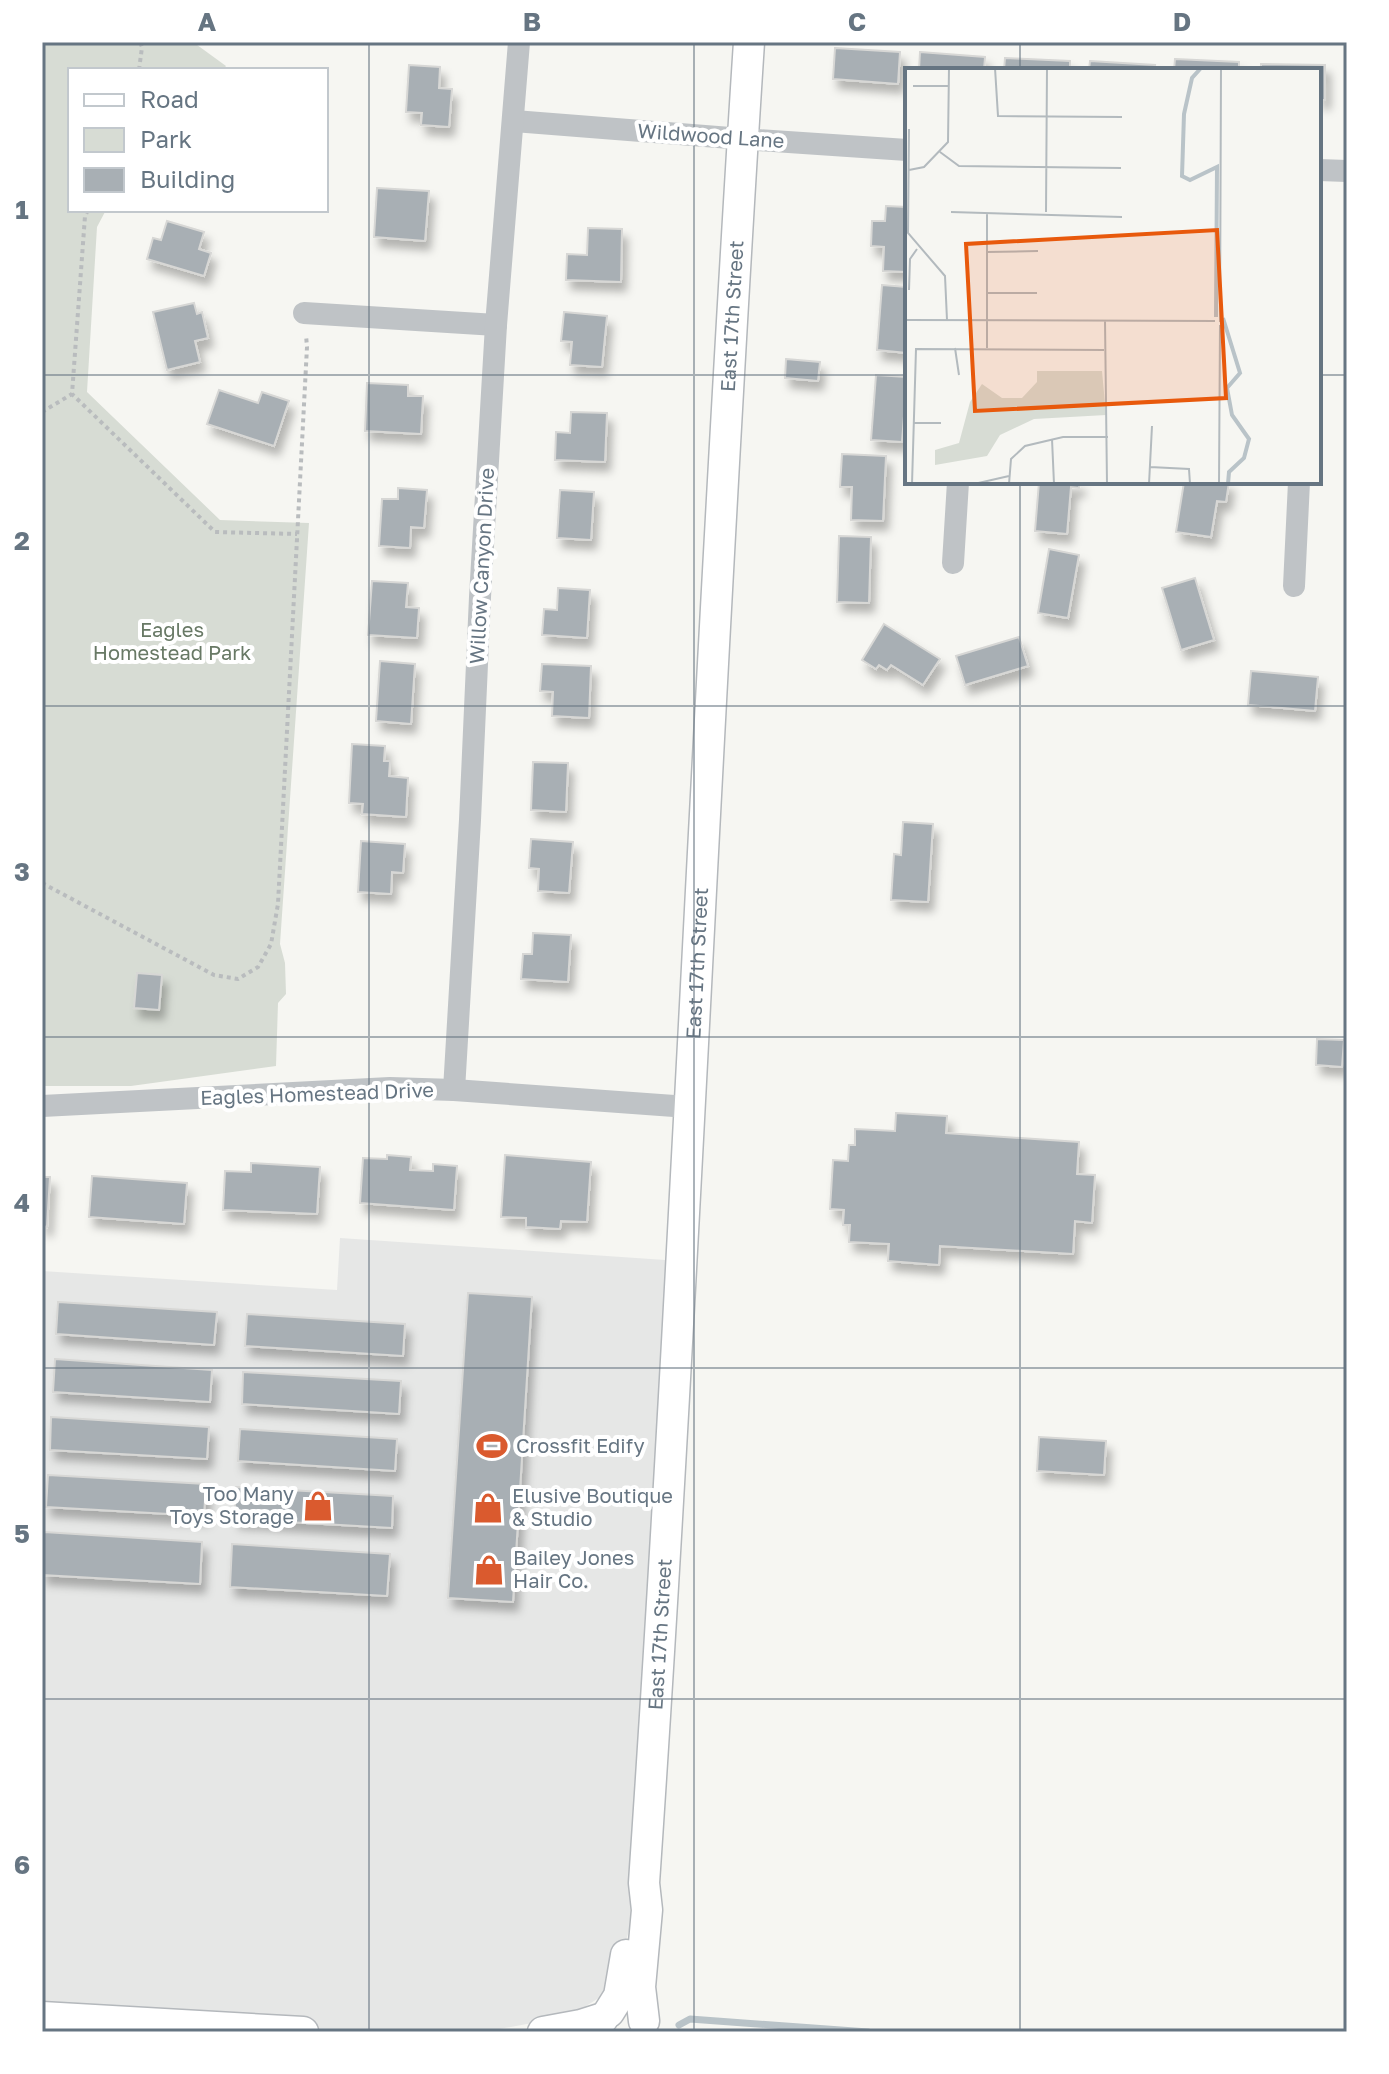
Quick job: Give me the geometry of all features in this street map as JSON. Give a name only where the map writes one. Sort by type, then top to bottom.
[{"type":"main road","name":"East 17th Street","points":[[647,2027],[640,1987],[647,1910],[644,1883],[661,1630],[749,42]]},
{"type":"main road","name":"East 17th Street","points":[[603,2020],[619,1996],[634,1913],[644,1883]]},
{"type":"main road","points":[[543,2032],[603,2020],[617,2009],[626,2008],[634,2011],[647,2027]]},
{"type":"main road","points":[[42,2017],[303,2032]]},
{"type":"street","name":"Willow Canyon Drive","points":[[454,1090],[480,582],[496,325],[519,42]]},
{"type":"street","name":"Wildwood Lane","points":[[514,121],[905,150]]},
{"type":"street","points":[[1321,170],[1347,171]]},
{"type":"street","points":[[304,313],[496,325]]},
{"type":"street","points":[[953,563],[958,484]]},
{"type":"street","points":[[1294,586],[1299,484]]},
{"type":"street","name":"Eagles Homestead Drive","points":[[42,1106],[390,1088],[688,1107]]},
{"type":"path","points":[[139,68],[140,42]]},
{"type":"path","points":[[72,394],[87,212]]},
{"type":"path","points":[[42,883],[214,975],[238,979],[258,967],[271,944],[278,904],[307,347],[304,313]]},
{"type":"path","points":[[42,412],[72,394]]},
{"type":"path","points":[[72,394],[215,532],[297,534]]},
{"type":"shaded area","points":[[340,1238],[680,1261],[644,1883],[610,1991],[570,2016],[483,2032],[294,2032],[42,2017],[42,1271],[337,1290]]},
{"type":"green space","name":"Eagles Homestead Park","points":[[42,42],[193,42],[226,66],[224,68],[68,68],[68,212],[105,212],[97,227],[87,392],[220,520],[309,523],[280,944],[285,963],[286,994],[278,1003],[276,1066],[131,1086],[42,1086]]},
{"type":"building","points":[[835,48],[900,52],[898,84],[833,79]]},
{"type":"building","points":[[920,52],[985,57],[984,68],[919,68]]},
{"type":"building","points":[[1005,58],[1070,61],[1070,68],[1004,68]]},
{"type":"building","points":[[1175,59],[1239,62],[1239,68],[1174,68]]},
{"type":"building","points":[[1090,61],[1155,65],[1154,68],[1089,68]]},
{"type":"building","points":[[1261,64],[1325,65],[1325,100],[1321,100],[1321,68],[1261,68]]},
{"type":"building","points":[[409,65],[440,67],[439,88],[452,89],[449,127],[421,125],[422,113],[406,112]]},
{"type":"building","points":[[377,188],[429,191],[425,241],[374,237]]},
{"type":"building","points":[[886,206],[905,207],[905,272],[883,271],[884,247],[871,246],[872,221],[885,221]]},
{"type":"building","points":[[167,221],[204,232],[199,249],[211,253],[204,276],[147,259],[153,238],[161,240]]},
{"type":"building","points":[[588,228],[622,229],[621,282],[566,280],[567,254],[587,255]]},
{"type":"building","points":[[882,285],[905,287],[905,353],[877,350]]},
{"type":"building","points":[[194,303],[197,314],[202,312],[208,338],[195,341],[200,362],[167,370],[153,312]]},
{"type":"building","points":[[564,312],[607,316],[602,367],[570,365],[572,342],[561,341]]},
{"type":"building","points":[[786,359],[820,362],[818,381],[785,378]]},
{"type":"building","points":[[876,375],[905,377],[902,442],[871,440]]},
{"type":"building","points":[[367,383],[408,385],[408,396],[423,396],[421,434],[365,431]]},
{"type":"building","points":[[219,390],[258,403],[262,392],[289,401],[274,446],[207,424]]},
{"type":"building","points":[[571,412],[607,413],[605,462],[555,460],[556,432],[570,433]]},
{"type":"building","points":[[842,454],[886,456],[883,521],[851,520],[852,487],[840,487]]},
{"type":"building","points":[[1039,484],[1080,484],[1079,488],[1071,487],[1067,534],[1035,531]]},
{"type":"building","points":[[1184,484],[1229,484],[1226,502],[1217,501],[1211,537],[1176,532]]},
{"type":"building","points":[[398,488],[427,490],[424,528],[411,527],[410,548],[379,546],[382,499],[398,499]]},
{"type":"building","points":[[560,490],[594,492],[591,540],[557,538]]},
{"type":"building","points":[[839,536],[871,537],[869,603],[837,602]]},
{"type":"building","points":[[1049,549],[1079,555],[1068,618],[1038,613]]},
{"type":"building","points":[[1195,578],[1214,640],[1181,650],[1162,588]]},
{"type":"building","points":[[372,581],[408,583],[406,607],[419,608],[417,638],[368,635]]},
{"type":"building","points":[[558,588],[590,590],[587,638],[542,635],[544,609],[557,610]]},
{"type":"building","points":[[884,624],[940,659],[923,685],[891,665],[887,670],[879,665],[876,669],[862,660]]},
{"type":"building","points":[[1019,637],[1028,666],[965,685],[956,656]]},
{"type":"building","points":[[380,661],[415,664],[411,724],[376,721]]},
{"type":"building","points":[[542,664],[591,666],[589,718],[552,716],[553,692],[540,691]]},
{"type":"building","points":[[1251,671],[1318,677],[1315,711],[1248,705]]},
{"type":"building","points":[[352,744],[385,746],[384,761],[390,761],[389,776],[408,778],[406,817],[362,814],[363,804],[349,803]]},
{"type":"building","points":[[533,762],[568,763],[566,812],[531,810]]},
{"type":"building","points":[[903,822],[933,824],[928,902],[891,900],[894,854],[901,855]]},
{"type":"building","points":[[531,839],[573,842],[569,893],[538,891],[539,869],[529,868]]},
{"type":"building","points":[[361,841],[405,844],[403,873],[392,872],[391,894],[358,892]]},
{"type":"building","points":[[533,933],[571,935],[568,982],[521,979],[523,954],[532,954]]},
{"type":"building","points":[[137,973],[162,975],[159,1010],[134,1008]]},
{"type":"building","points":[[1317,1039],[1344,1040],[1342,1067],[1316,1065]]},
{"type":"building","points":[[896,1113],[947,1116],[946,1133],[1079,1142],[1077,1174],[1095,1175],[1092,1223],[1075,1221],[1073,1254],[940,1246],[939,1265],[888,1261],[889,1244],[849,1242],[850,1225],[843,1225],[844,1210],[830,1209],[833,1160],[848,1161],[849,1145],[855,1145],[855,1129],[895,1131]]},
{"type":"building","points":[[387,1155],[411,1157],[410,1170],[433,1171],[433,1164],[457,1166],[454,1210],[360,1203],[363,1158],[387,1159]]},
{"type":"building","points":[[505,1155],[591,1162],[587,1222],[561,1221],[560,1229],[526,1227],[526,1218],[501,1217]]},
{"type":"building","points":[[251,1163],[320,1167],[317,1214],[223,1210],[225,1171],[251,1172]]},
{"type":"building","points":[[92,1176],[187,1183],[184,1224],[89,1217]]},
{"type":"building","points":[[42,1177],[50,1177],[47,1227],[42,1226]]},
{"type":"building","points":[[468,1293],[532,1297],[513,1602],[448,1598]]},
{"type":"building","points":[[58,1302],[217,1312],[214,1345],[56,1334]]},
{"type":"building","points":[[247,1314],[405,1324],[403,1356],[245,1346]]},
{"type":"building","points":[[55,1359],[212,1370],[210,1402],[53,1392]]},
{"type":"building","points":[[243,1372],[401,1381],[399,1414],[242,1404]]},
{"type":"building","points":[[51,1417],[209,1427],[207,1459],[50,1450]]},
{"type":"building","points":[[240,1429],[397,1439],[395,1471],[238,1461]]},
{"type":"building","points":[[1039,1437],[1106,1441],[1104,1475],[1037,1471]]},
{"type":"building","points":[[48,1475],[206,1484],[204,1516],[46,1507]]},
{"type":"building","points":[[236,1487],[393,1496],[392,1528],[234,1519]]},
{"type":"building","points":[[44,1532],[202,1542],[200,1584],[42,1575]]},
{"type":"building","points":[[232,1544],[390,1554],[387,1596],[230,1587]]},
{"type":"waterway","points":[[679,2025],[690,2019],[868,2032]]},
{"type":"place","name":"Crossfit Edify","points":[[492,1446]]},
{"type":"place","name":"Too Many Toys Storage","points":[[318,1506]]},
{"type":"place","name":"Elusive Boutique & Studio","points":[[488,1508]]},
{"type":"place","name":"Bailey Jones Hair Co.","points":[[489,1570]]}]
